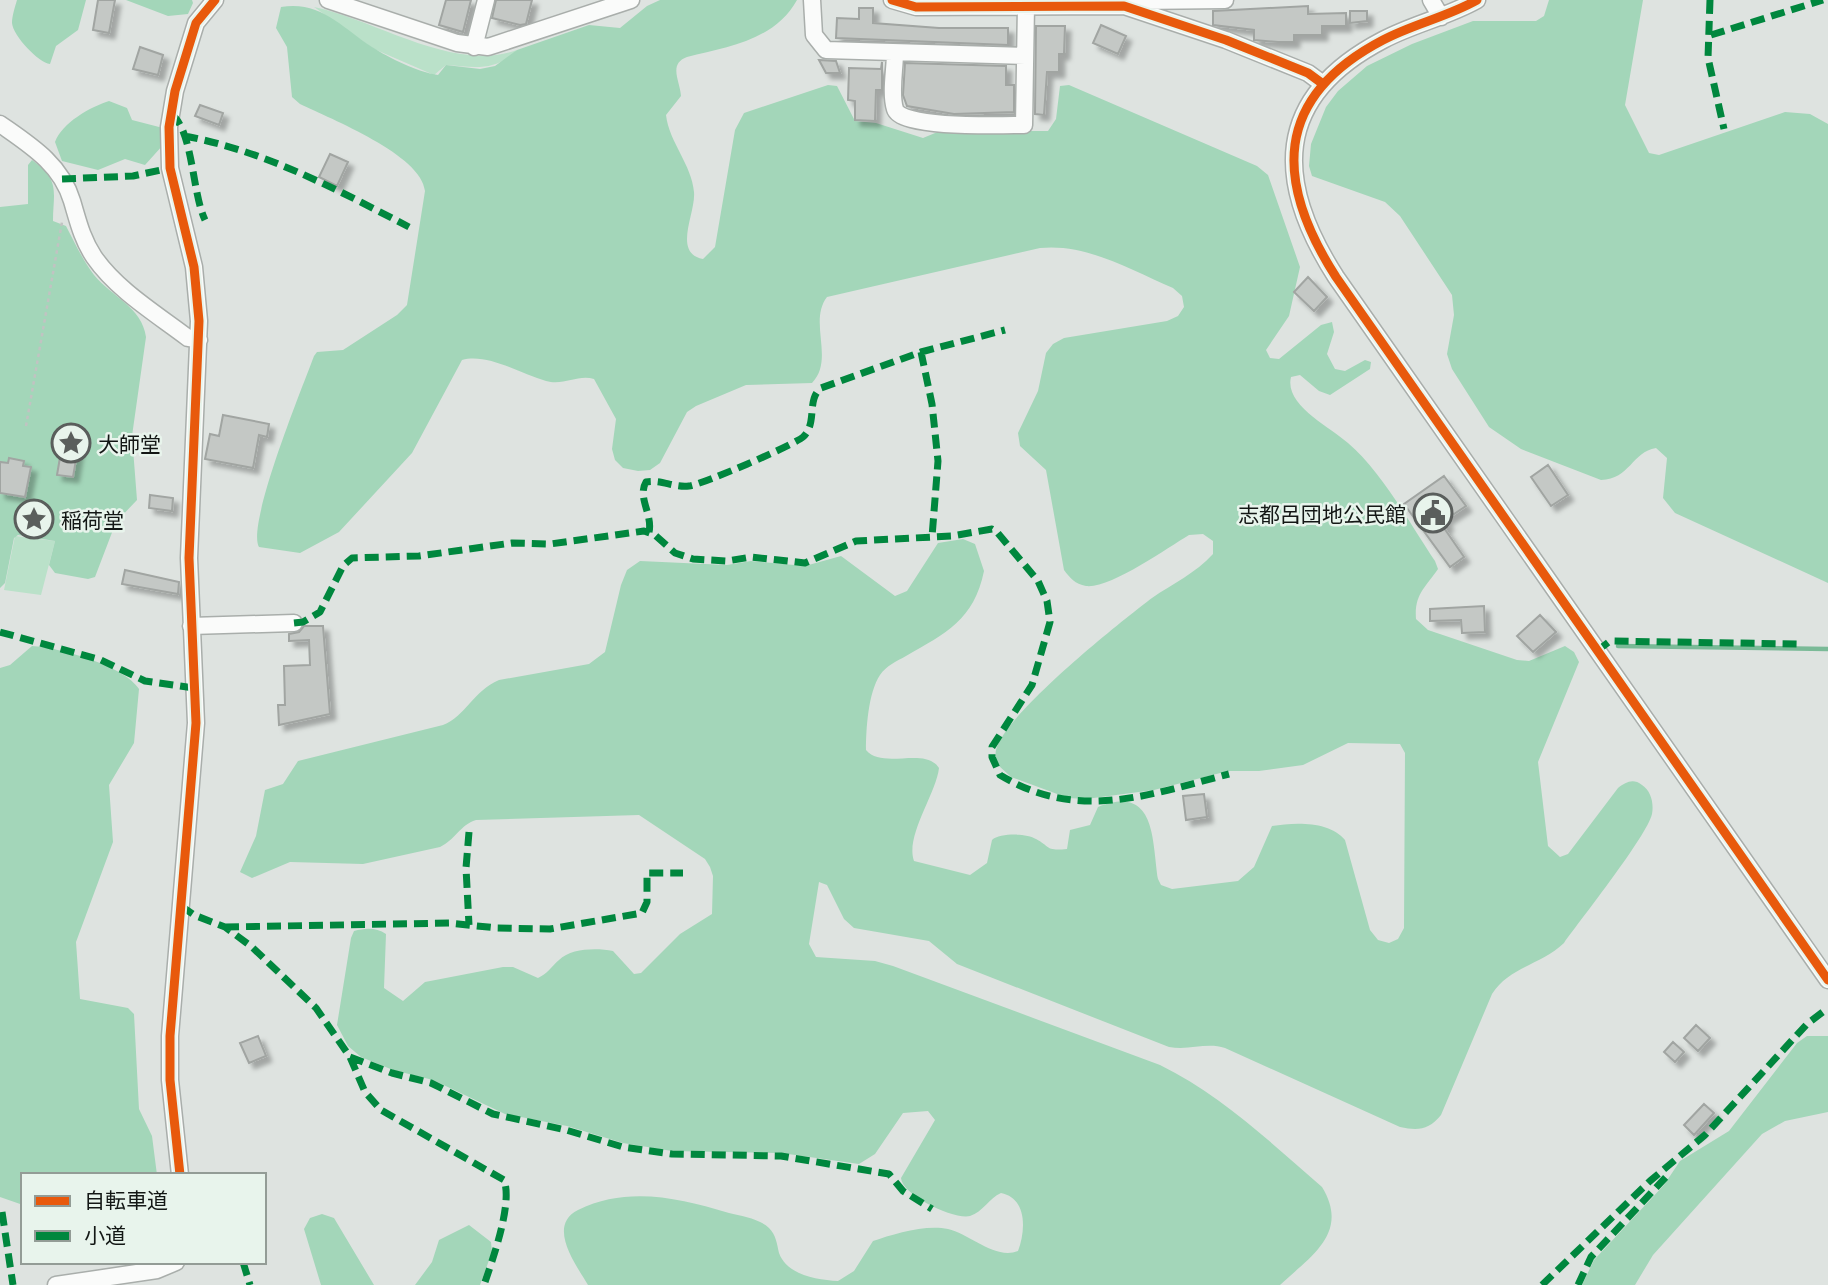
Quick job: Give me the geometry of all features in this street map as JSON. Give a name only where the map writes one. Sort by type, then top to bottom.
[{"type":"street","points":[[180,1173],[169,1047],[196,723],[189,558],[199,340],[194,267],[173,182],[169,127],[175,91],[197,23],[215,0]]},
{"type":"street","points":[[328,0],[369,7],[474,47],[503,45],[587,7],[631,0]]},
{"type":"street","points":[[474,47],[486,0]]},
{"type":"street","points":[[812,0],[814,35],[825,50],[1025,56]]},
{"type":"street","points":[[892,0],[916,7],[1106,4],[1135,9],[1226,40],[1308,74],[1323,84]]},
{"type":"street","points":[[1135,9],[1138,1],[1225,0]]},
{"type":"street","points":[[1431,0],[1441,17]]},
{"type":"street","points":[[1477,0],[1371,47],[1341,66],[1323,84],[1302,119],[1293,164],[1300,209],[1322,255],[1828,980]]},
{"type":"street","points":[[895,53],[896,112],[933,124],[1024,125],[1026,5]]},
{"type":"street","points":[[0,124],[33,146],[57,170],[72,201],[83,237],[104,270],[188,338],[199,340]]},
{"type":"street","points":[[191,626],[294,623]]},
{"type":"street","points":[[56,1285],[157,1270],[171,1264]]},
{"type":"path","points":[[26,426],[62,221]]},
{"type":"green space","points":[[17,0],[86,0],[78,30],[56,46],[50,64],[33,54],[13,28],[12,20]]},
{"type":"green space","points":[[126,0],[192,0],[193,3],[188,14],[168,16]]},
{"type":"green space","points":[[660,0],[797,0],[788,14],[763,33],[734,45],[687,57],[681,60],[676,68],[681,96],[666,115],[671,135],[685,163],[694,192],[687,241],[689,249],[703,259],[715,247],[735,130],[744,113],[828,85],[837,86],[855,121],[876,123],[923,138],[940,131],[1048,131],[1056,119],[1060,86],[1069,85],[1257,166],[1268,175],[1300,267],[1289,316],[1266,350],[1270,358],[1279,359],[1321,325],[1332,322],[1334,332],[1327,354],[1335,369],[1345,371],[1365,360],[1371,362],[1370,369],[1330,395],[1319,391],[1300,375],[1291,377],[1291,387],[1301,406],[1348,443],[1372,468],[1435,561],[1438,569],[1419,597],[1416,619],[1428,630],[1517,660],[1529,661],[1565,646],[1574,652],[1579,662],[1538,762],[1548,846],[1560,857],[1568,854],[1618,788],[1624,784],[1633,781],[1639,783],[1650,794],[1652,814],[1639,840],[1564,943],[1507,978],[1492,994],[1441,1115],[1432,1124],[1418,1129],[1400,1127],[1225,1048],[1169,1047],[957,964],[929,941],[854,928],[844,919],[827,885],[819,882],[809,944],[816,957],[875,961],[893,966],[1160,1065],[1204,1090],[1244,1120],[1322,1187],[1330,1203],[1332,1218],[1329,1231],[1314,1253],[1280,1285],[588,1285],[567,1246],[565,1226],[569,1217],[578,1210],[616,1198],[634,1196],[672,1199],[756,1220],[771,1231],[779,1253],[789,1267],[812,1278],[838,1281],[854,1271],[873,1241],[920,1229],[948,1229],[1000,1252],[1018,1251],[1022,1216],[1016,1201],[1001,1193],[975,1214],[962,1216],[930,1205],[910,1192],[901,1178],[935,1120],[928,1111],[903,1113],[875,1154],[859,1164],[781,1153],[672,1151],[623,1143],[567,1126],[505,1114],[433,1080],[393,1070],[361,1057],[348,1046],[337,1025],[351,938],[354,931],[362,929],[378,930],[386,934],[384,988],[403,1001],[425,982],[503,967],[513,967],[538,978],[564,956],[584,950],[613,951],[634,974],[641,973],[680,934],[712,914],[713,876],[705,859],[639,815],[476,820],[440,847],[363,864],[290,862],[252,878],[240,872],[256,836],[265,790],[283,784],[298,761],[443,725],[458,716],[483,690],[499,680],[589,664],[605,652],[621,585],[627,570],[640,561],[727,565],[751,561],[805,566],[841,556],[895,596],[907,591],[938,543],[963,539],[975,544],[984,571],[973,602],[946,632],[882,672],[868,712],[866,750],[873,756],[924,759],[939,768],[917,827],[912,851],[914,861],[970,875],[987,863],[992,840],[996,838],[1020,835],[1036,839],[1051,849],[1067,849],[1070,830],[1090,825],[1098,807],[1117,802],[1131,803],[1141,809],[1148,819],[1158,879],[1161,885],[1172,889],[1238,881],[1254,867],[1272,826],[1312,824],[1330,829],[1345,840],[1370,930],[1378,940],[1389,943],[1398,939],[1404,928],[1405,753],[1400,744],[1348,743],[1303,765],[1259,771],[1228,771],[1154,790],[1086,799],[1068,798],[1011,777],[998,765],[996,750],[1004,734],[1040,693],[1115,627],[1213,554],[1213,541],[1203,534],[1189,535],[1123,575],[1096,585],[1079,584],[1064,570],[1046,470],[1020,446],[1018,433],[1038,391],[1046,353],[1053,344],[1064,338],[1167,321],[1178,316],[1184,307],[1182,296],[1173,288],[1108,259],[1074,250],[1040,248],[827,297],[820,318],[821,363],[812,383],[746,385],[696,406],[687,412],[660,463],[650,470],[623,468],[615,460],[612,449],[616,419],[594,379],[546,381],[483,359],[462,360],[412,453],[339,532],[300,553],[259,547],[257,534],[268,485],[314,356],[317,352],[343,350],[397,315],[407,305],[425,191],[420,178],[409,164],[373,140],[300,104],[292,97],[287,47],[276,28],[281,7],[295,6],[319,12],[387,56],[413,68],[438,75],[446,65],[480,69],[495,66],[517,50],[589,25],[620,28],[647,6]]},
{"type":"green space","points":[[1549,0],[1643,0],[1625,105],[1649,153],[1659,155],[1785,112],[1810,114],[1828,124],[1828,583],[1675,513],[1663,498],[1667,458],[1656,448],[1648,450],[1618,475],[1601,480],[1521,449],[1489,427],[1452,369],[1447,354],[1454,315],[1452,295],[1400,216],[1385,202],[1312,176],[1309,166],[1311,144],[1326,107],[1338,91],[1367,66],[1412,44],[1473,21],[1536,21],[1544,16]]},
{"type":"green space","points":[[314,7],[441,50],[467,55],[492,55],[517,50],[492,65],[446,65],[434,75],[374,49]]},
{"type":"green space","points":[[109,101],[127,108],[132,120],[163,128],[163,145],[145,165],[125,159],[98,170],[62,161],[55,142],[64,128],[85,112]]},
{"type":"green space","points":[[32,160],[48,174],[51,181],[54,195],[53,221],[66,226],[94,275],[133,310],[143,327],[146,337],[132,436],[137,500],[116,522],[95,577],[88,579],[55,573],[49,565],[55,541],[18,535],[14,538],[5,583],[0,588],[0,207],[28,204],[28,165]]},
{"type":"green space","points":[[15,536],[55,541],[41,595],[4,590]]},
{"type":"green space","points":[[32,646],[43,647],[74,654],[106,666],[120,673],[139,689],[134,743],[109,785],[113,842],[76,942],[80,999],[128,1008],[134,1014],[139,1109],[152,1136],[157,1173],[21,1173],[21,1204],[0,1197],[0,668],[10,665]]},
{"type":"green space","points":[[1807,1036],[1828,1036],[1828,1112],[1785,1121],[1762,1134],[1653,1255],[1635,1285],[1582,1285],[1594,1260],[1664,1185],[1680,1161],[1729,1131],[1797,1043]]},
{"type":"green space","points":[[322,1214],[334,1218],[374,1285],[321,1285],[304,1229],[310,1218]]},
{"type":"green space","points":[[469,1225],[491,1242],[492,1252],[480,1285],[415,1285],[432,1262],[439,1240]]},
{"type":"building","points":[[98,0],[115,0],[109,33],[93,30]]},
{"type":"building","points":[[446,0],[471,0],[463,32],[439,25]]},
{"type":"building","points":[[496,0],[532,0],[526,24],[492,18]]},
{"type":"building","points":[[1308,6],[1308,14],[1346,13],[1346,26],[1322,26],[1322,35],[1294,35],[1294,42],[1278,42],[1254,40],[1254,30],[1213,25],[1213,11]]},
{"type":"building","points":[[859,8],[873,8],[873,23],[939,28],[1008,28],[1008,45],[836,38],[837,18],[859,19]]},
{"type":"building","points":[[1350,11],[1367,11],[1367,21],[1350,23]]},
{"type":"building","points":[[1101,25],[1126,36],[1118,54],[1093,43]]},
{"type":"building","points":[[1036,26],[1065,26],[1064,54],[1059,54],[1059,72],[1047,72],[1044,115],[1035,114]]},
{"type":"building","points":[[140,47],[163,55],[158,75],[133,69]]},
{"type":"building","points":[[819,60],[836,61],[840,73],[826,73]]},
{"type":"building","points":[[882,62],[882,90],[876,90],[875,121],[855,120],[855,101],[848,100],[849,68],[881,69]]},
{"type":"building","points":[[905,63],[1006,66],[1006,85],[1014,85],[1014,112],[954,114],[907,106],[903,95]]},
{"type":"building","points":[[200,105],[223,113],[219,125],[195,116]]},
{"type":"building","points":[[330,154],[348,162],[337,186],[319,177]]},
{"type":"building","points":[[1308,277],[1327,297],[1314,311],[1294,292]]},
{"type":"building","points":[[223,415],[269,424],[267,437],[259,435],[253,468],[205,459],[210,434],[219,436]]},
{"type":"building","points":[[64,434],[80,437],[73,477],[57,475]]},
{"type":"building","points":[[9,458],[24,461],[23,466],[31,467],[25,497],[0,493],[0,462],[8,463]]},
{"type":"building","points":[[1548,465],[1568,495],[1551,506],[1531,477]]},
{"type":"building","name":"志都呂団地公民館","points":[[1444,476],[1466,506],[1445,520],[1448,525],[1444,528],[1464,557],[1450,567],[1404,504]]},
{"type":"building","points":[[150,495],[173,498],[172,511],[149,508]]},
{"type":"building","points":[[29,511],[42,513],[39,528],[26,526]]},
{"type":"building","points":[[125,570],[179,582],[178,594],[122,584]]},
{"type":"building","points":[[1484,606],[1485,632],[1462,633],[1461,620],[1430,621],[1430,609]]},
{"type":"building","points":[[1540,615],[1556,632],[1533,652],[1517,636]]},
{"type":"building","points":[[304,626],[323,626],[330,714],[279,725],[278,705],[285,705],[284,666],[310,665],[309,640],[289,641],[289,634],[299,632]]},
{"type":"building","points":[[1204,794],[1207,817],[1186,820],[1183,796]]},
{"type":"building","points":[[1696,1025],[1710,1038],[1698,1051],[1684,1038]]},
{"type":"building","points":[[258,1036],[266,1056],[249,1063],[240,1043]]},
{"type":"building","points":[[1673,1042],[1684,1052],[1675,1062],[1664,1052]]},
{"type":"building","points":[[1704,1104],[1714,1113],[1694,1135],[1684,1125]]},
{"type":"waterway","points":[[1618,646],[1828,649]]},
{"type":"marked path","points":[[1710,0],[1708,58],[1724,129]]},
{"type":"marked path","points":[[1711,35],[1823,0]]},
{"type":"marked path","points":[[171,114],[184,133],[205,220]]},
{"type":"marked path","points":[[184,136],[213,142],[271,161],[409,227]]},
{"type":"marked path","points":[[62,179],[133,176],[170,168]]},
{"type":"marked path","points":[[649,532],[643,494],[646,482],[689,486],[748,464],[803,437],[810,425],[814,399],[821,388],[921,352],[1005,330]]},
{"type":"marked path","points":[[921,352],[932,404],[938,461],[932,537]]},
{"type":"marked path","points":[[294,623],[303,622],[320,612],[343,566],[352,558],[419,556],[512,543],[550,544],[644,531],[655,535],[675,553],[693,559],[727,561],[751,557],[805,563],[856,541],[952,536],[992,529],[1038,581],[1047,601],[1050,622],[1032,685],[992,747],[992,757],[1000,775],[1029,789],[1057,798],[1085,801],[1142,796],[1229,774]]},
{"type":"marked path","points":[[0,632],[101,660],[145,681],[194,688]]},
{"type":"marked path","points":[[1597,651],[1610,641],[1797,644]]},
{"type":"marked path","points":[[469,832],[466,868],[469,925]]},
{"type":"marked path","points":[[225,927],[449,923],[497,928],[550,929],[642,913],[647,902],[647,873],[683,873]]},
{"type":"marked path","points":[[181,906],[194,915],[225,927],[252,947],[316,1008],[350,1057],[365,1092],[381,1110],[504,1180],[504,1217],[484,1285]]},
{"type":"marked path","points":[[1542,1285],[1650,1181],[1705,1135],[1807,1024],[1828,1008]]},
{"type":"marked path","points":[[350,1057],[392,1073],[431,1083],[493,1114],[566,1130],[623,1147],[672,1154],[781,1156],[889,1174],[903,1191],[932,1209]]},
{"type":"marked path","points":[[1578,1285],[1591,1257],[1666,1177]]},
{"type":"marked path","points":[[2,1212],[13,1285]]},
{"type":"marked path","points":[[244,1264],[250,1285]]},
{"type":"cycle path","points":[[180,1173],[170,1080],[170,1036],[196,723],[189,558],[199,321],[194,267],[170,168],[169,127],[175,91],[196,23],[215,0]]},
{"type":"cycle path","points":[[892,0],[916,7],[1124,6],[1226,40],[1308,73],[1323,84]]},
{"type":"cycle path","points":[[1477,0],[1383,40],[1347,63],[1320,88],[1303,115],[1295,145],[1295,176],[1302,208],[1316,242],[1336,277],[1828,980]]},
{"type":"place","name":"大師堂","points":[[71,443]]},
{"type":"place","name":"志都呂団地公民館","points":[[1433,513]]},
{"type":"place","name":"稲荷堂","points":[[34,519]]}]
